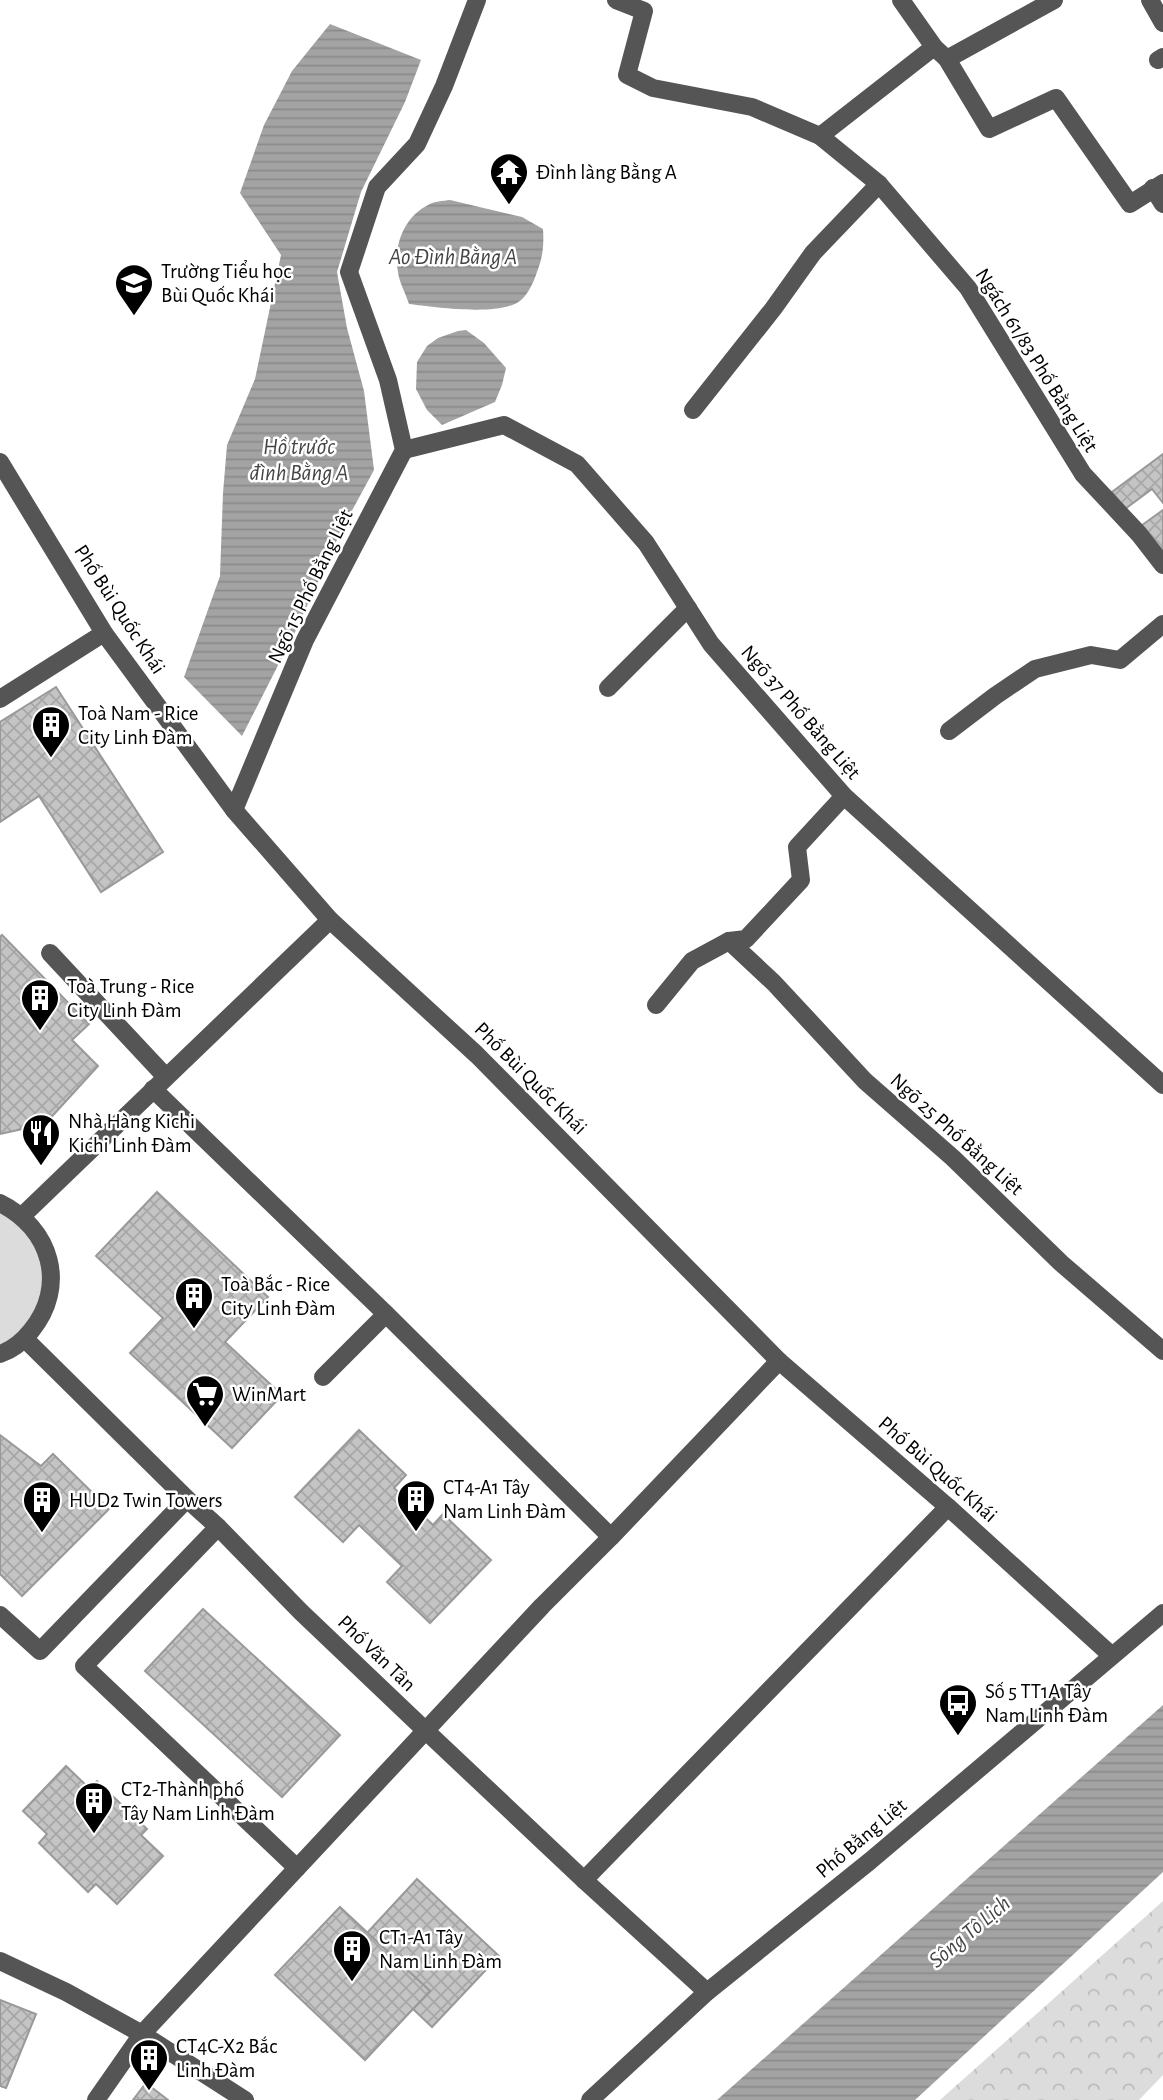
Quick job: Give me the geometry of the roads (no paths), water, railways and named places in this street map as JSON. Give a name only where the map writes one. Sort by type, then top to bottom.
[{"type":"street","points":[[404,450],[388,380],[349,272],[377,187],[417,144],[444,86],[477,0]]},
{"type":"street","points":[[616,0],[646,5]]},
{"type":"street","points":[[901,0],[940,53],[989,129],[1056,98],[1130,204],[1158,185],[1163,204]]},
{"type":"street","points":[[820,136],[940,53],[1054,0]]},
{"type":"street","points":[[1150,0],[1163,23]]},
{"type":"street","points":[[1156,0],[1163,12]]},
{"type":"street","name":"Ngách 61/83 Phố Bằng Liệt","points":[[646,5],[627,75],[653,88],[752,107],[820,136],[879,184],[968,288],[1083,474],[1161,558]]},
{"type":"street","points":[[693,411],[813,253],[879,184]]},
{"type":"street","name":"Ngõ 37 Phố Bằng Liệt","points":[[404,450],[504,425],[577,464],[646,543],[712,644],[844,796],[1163,1085]]},
{"type":"street","name":"Ngõ 15 Phố Bằng Liệt","points":[[234,810],[305,640],[404,450]]},
{"type":"street","name":"Phố Bùi Quốc Khái","points":[[0,462],[104,633],[234,810],[330,920],[477,1055],[779,1362],[948,1507],[1111,1655]]},
{"type":"street","points":[[608,688],[688,608]]},
{"type":"street","points":[[949,731],[1035,670],[1091,655],[1120,660],[1163,624]]},
{"type":"street","points":[[0,699],[104,633]]},
{"type":"street","points":[[656,1005],[692,961],[729,941],[746,939],[801,880],[797,847],[844,796]]},
{"type":"street","points":[[22,1216],[330,920]]},
{"type":"street","name":"Ngõ 25 Phố Bằng Liệt","points":[[729,941],[775,983],[865,1081],[953,1158],[1061,1263],[1163,1351]]},
{"type":"street","points":[[50,953],[166,1077]]},
{"type":"street","points":[[153,1090],[386,1314],[611,1537]]},
{"type":"street","points":[[0,1203],[22,1216],[37,1233],[48,1254],[51,1277],[48,1300],[39,1321],[24,1339],[0,1354]]},
{"type":"street","points":[[323,1377],[386,1314]]},
{"type":"street","name":"Phố Văn Tân","points":[[24,1339],[426,1731],[706,1992]]},
{"type":"street","points":[[96,2100],[142,2034],[542,1606],[779,1362]]},
{"type":"street","points":[[0,1615],[40,1651],[187,1499]]},
{"type":"street","points":[[584,1880],[948,1507]]},
{"type":"street","points":[[218,1527],[84,1666],[297,1868]]},
{"type":"street","name":"Phố Bằng Liệt","points":[[590,2100],[706,1992],[870,1861],[1163,1613]]},
{"type":"street","points":[[0,1961],[66,1992],[142,2034],[245,2100]]},
{"type":"water","name":"Hồ trước đình Bằng A","points":[[330,24],[421,60],[405,102],[361,192],[337,272],[347,328],[364,391],[374,470],[342,529],[296,630],[242,736],[184,677],[220,576],[227,445],[255,379],[281,255],[240,193],[264,125],[292,71]]},
{"type":"water","name":"Ao Đình Bằng A","points":[[450,200],[522,217],[543,229],[543,250],[539,266],[531,287],[521,300],[512,305],[484,310],[409,304],[397,262],[402,233],[420,210],[433,203]]},
{"type":"water","points":[[466,330],[484,343],[506,368],[502,385],[495,402],[442,425],[427,410],[416,389],[417,362],[427,346],[438,338]]},
{"type":"water","name":"Sông Tô Lịch","points":[[1163,1705],[1163,1872],[915,2100],[717,2100]]},
{"type":"place","name":"Đình làng Bằng A","points":[[509,206]]},
{"type":"place","name":"Trường Tiểu học Bùi Quốc Khái","points":[[134,317]]},
{"type":"place","name":"Toà Nam - Rice City Linh Đàm","points":[[51,759]]},
{"type":"place","name":"Toà Trung - Rice City Linh Đàm","points":[[40,1032]]},
{"type":"place","name":"Nhà Hàng Kichi Kichi Linh Đàm","points":[[41,1167]]},
{"type":"place","name":"Toà Bắc - Rice City Linh Đàm","points":[[194,1330]]},
{"type":"place","name":"WinMart","points":[[205,1428]]},
{"type":"place","name":"CT4-A1 Tây Nam Linh Đàm","points":[[416,1533]]},
{"type":"place","name":"HUD2 Twin Towers","points":[[42,1534]]},
{"type":"place","name":"Số 5 TT1A Tây Nam Linh Đàm","points":[[958,1737]]},
{"type":"place","name":"CT2-Thành phố Tây Nam Linh Đàm","points":[[94,1835]]},
{"type":"place","name":"CT1-A1 Tây Nam Linh Đàm","points":[[352,1983]]},
{"type":"place","name":"CT4C-X2 Bắc Linh Đàm","points":[[149,2092]]}]
